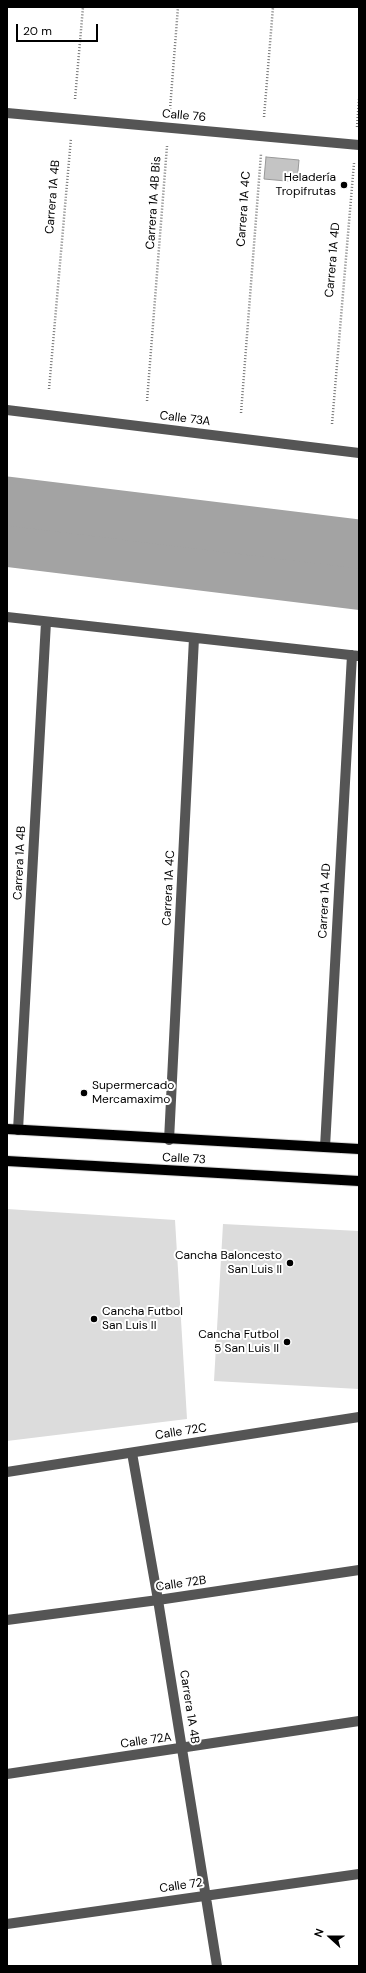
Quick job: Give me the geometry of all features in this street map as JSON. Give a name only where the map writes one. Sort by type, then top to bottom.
[{"type":"main road","name":"Calle 73","points":[[7,1129],[169,1140],[359,1150]]},
{"type":"main road","name":"Calle 73","points":[[7,1161],[359,1181]]},
{"type":"street","name":"Calle 76","points":[[7,113],[357,145]]},
{"type":"street","name":"Calle 73A","points":[[7,410],[359,453]]},
{"type":"street","points":[[7,617],[355,656]]},
{"type":"street","name":"Carrera 1A 4B","points":[[18,1130],[46,622]]},
{"type":"street","name":"Carrera 1A 4C","points":[[169,1140],[194,638]]},
{"type":"street","name":"Carrera 1A 4D","points":[[325,1148],[355,656]]},
{"type":"street","name":"Calle 72C","points":[[7,1472],[359,1417]]},
{"type":"street","name":"Carrera 1A 4B","points":[[132,1453],[183,1748],[217,1966]]},
{"type":"street","name":"Calle 72B","points":[[7,1620],[158,1600],[359,1570]]},
{"type":"street","name":"Calle 72A","points":[[7,1774],[359,1721]]},
{"type":"street","name":"Calle 72","points":[[7,1924],[359,1874]]},
{"type":"path","name":"Carrera 1A 4B","points":[[49,389],[83,7]]},
{"type":"path","name":"Carrera 1A 4B Bis","points":[[147,401],[178,7]]},
{"type":"path","name":"Carrera 1A 4C","points":[[241,413],[273,7]]},
{"type":"path","name":"Carrera 1A 4D","points":[[332,424],[357,145],[359,99]]},
{"type":"shaded area","points":[[7,518],[359,561],[359,610],[7,567]]},
{"type":"shaded area","name":"Cancha Futbol San Luis II","points":[[7,1209],[175,1220],[187,1419],[7,1441]]},
{"type":"shaded area","points":[[223,1224],[359,1231],[359,1389],[214,1381]]},
{"type":"building","points":[[266,157],[299,160],[297,182],[264,179]]},
{"type":"waterway","points":[[7,501],[359,544]]},
{"type":"place","name":"Heladería Tropifrutas","points":[[344,185]]},
{"type":"place","name":"Supermercado Mercamaximo","points":[[84,1093]]},
{"type":"place","name":"Cancha Baloncesto San Luis II","points":[[290,1263]]},
{"type":"place","name":"Cancha Futbol San Luis II","points":[[94,1319]]},
{"type":"place","name":"Cancha Futbol 5 San Luis II","points":[[287,1342]]}]
